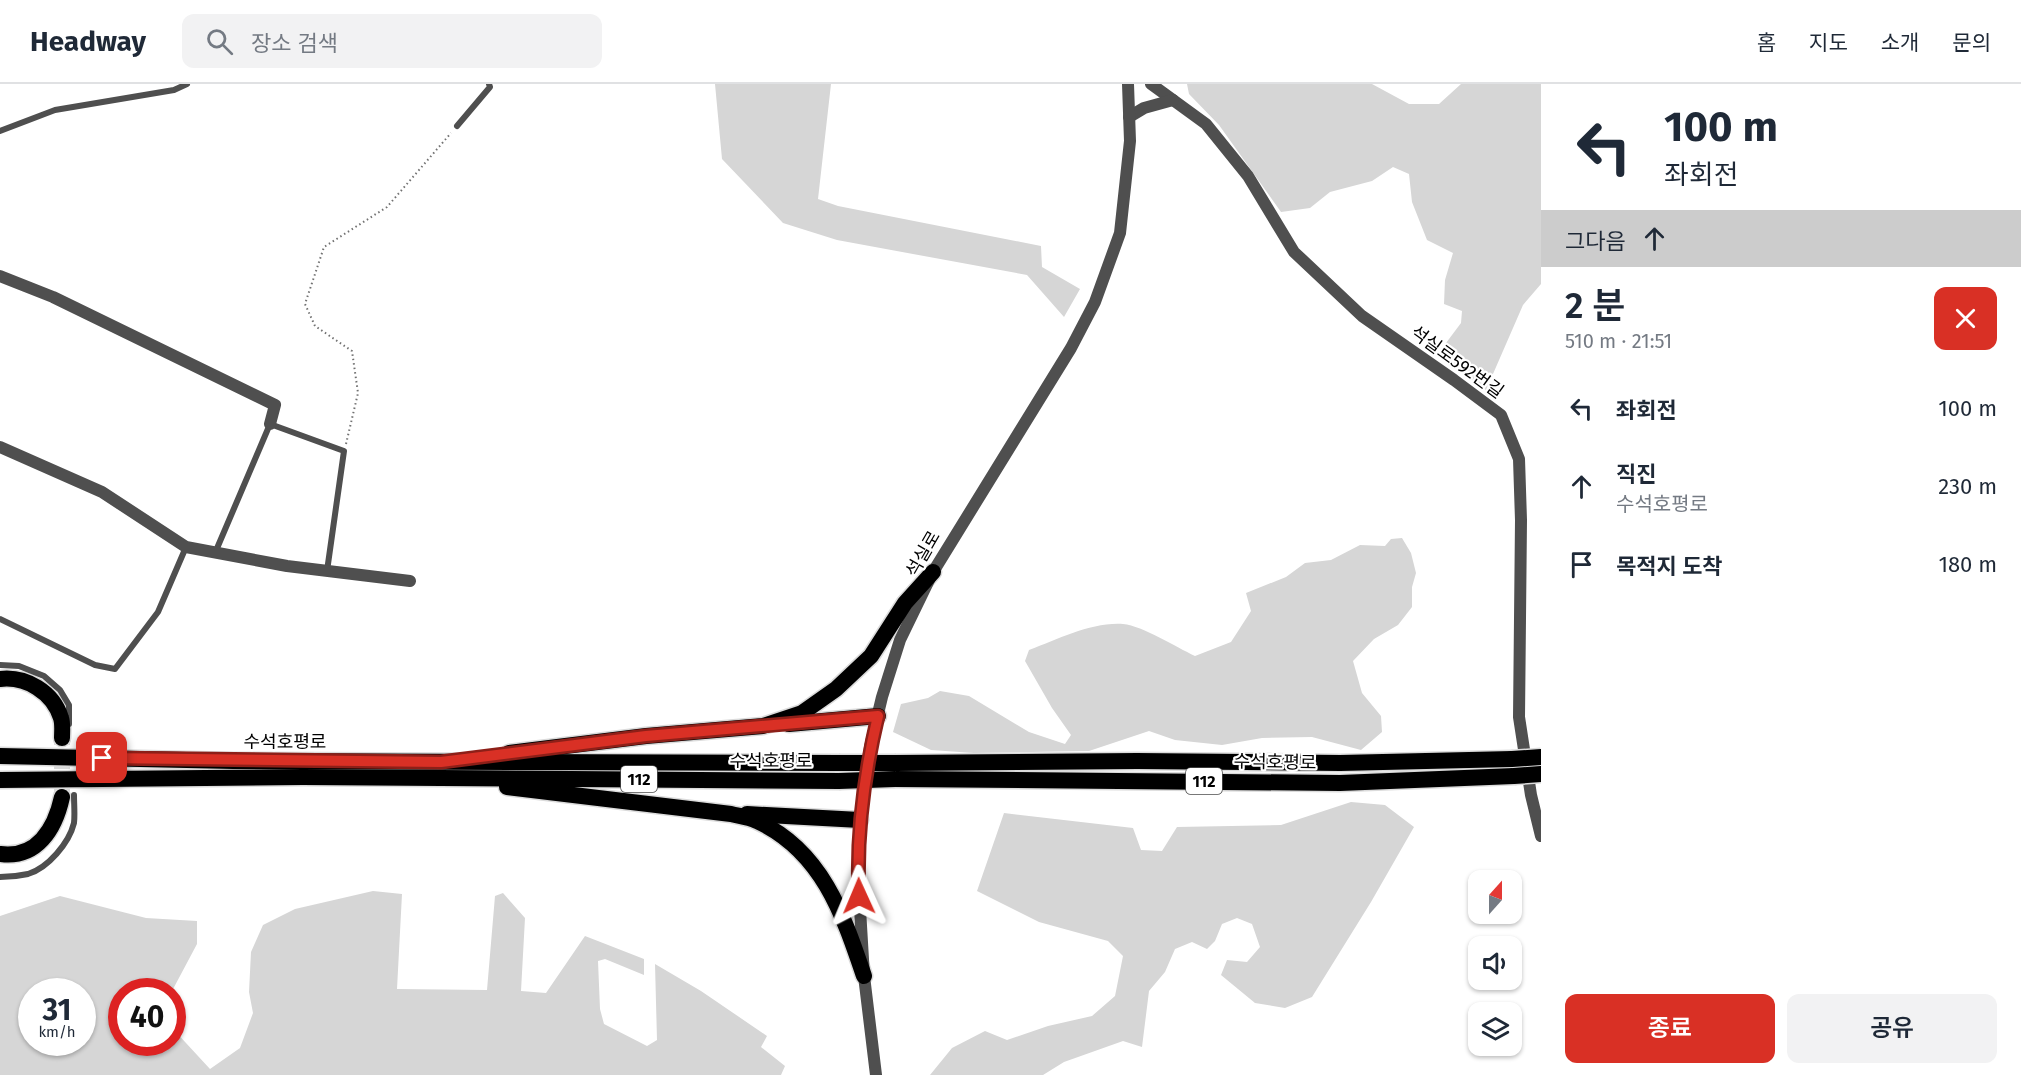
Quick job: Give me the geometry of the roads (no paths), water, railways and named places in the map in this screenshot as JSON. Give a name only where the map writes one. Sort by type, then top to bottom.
[{"type":"highway","points":[[763,726],[802,713],[836,689],[872,656],[904,603],[933,572]]},
{"type":"highway","points":[[0,679],[18,679],[34,685],[50,698],[65,718],[65,738]]},
{"type":"highway","points":[[440,770],[646,736],[878,716]]},
{"type":"highway","points":[[0,750],[36,757]]},
{"type":"highway","name":"수석호평로","points":[[0,756],[233,761],[440,770],[839,781],[896,771],[1137,761],[1340,763],[1541,757]]},
{"type":"highway","name":"수석호평로","points":[[0,780],[292,777],[440,770],[839,764],[896,771],[1340,783],[1541,774]]},
{"type":"highway","points":[[440,770],[731,814],[756,821],[784,837],[806,858],[834,897],[864,976]]},
{"type":"highway","points":[[0,854],[12,856],[33,849],[46,836],[68,796]]},
{"type":"highway","points":[[731,814],[860,820]]},
{"type":"street","name":"석실로","points":[[876,1075],[864,976],[858,875],[860,820],[870,747],[900,640],[914,607],[933,572],[1071,348],[1095,302],[1120,233],[1130,141],[1128,84]]},
{"type":"street","name":"석실로592번길","points":[[1151,84],[1206,124],[1248,176],[1294,252],[1362,316],[1501,415],[1519,459],[1521,520],[1519,717],[1531,795],[1541,836]]},
{"type":"street","points":[[1129,117],[1144,108],[1173,100]]},
{"type":"street","points":[[0,276],[53,297],[275,405],[270,424]]},
{"type":"street","points":[[0,447],[102,492],[186,547],[287,567],[410,581]]},
{"type":"lane","points":[[0,131],[55,110],[174,90],[187,84]]},
{"type":"lane","points":[[457,126],[490,87],[489,84]]},
{"type":"lane","points":[[215,553],[270,424],[345,451],[326,571]]},
{"type":"lane","points":[[0,619],[95,665],[115,669],[158,612],[186,547]]},
{"type":"lane","points":[[0,665],[19,666],[44,676],[60,690],[69,705],[65,718]]},
{"type":"lane","points":[[0,877],[29,873],[44,865],[57,852],[68,838],[74,822],[68,796]]},
{"type":"tunnel","points":[[62,738],[62,793]]}]
